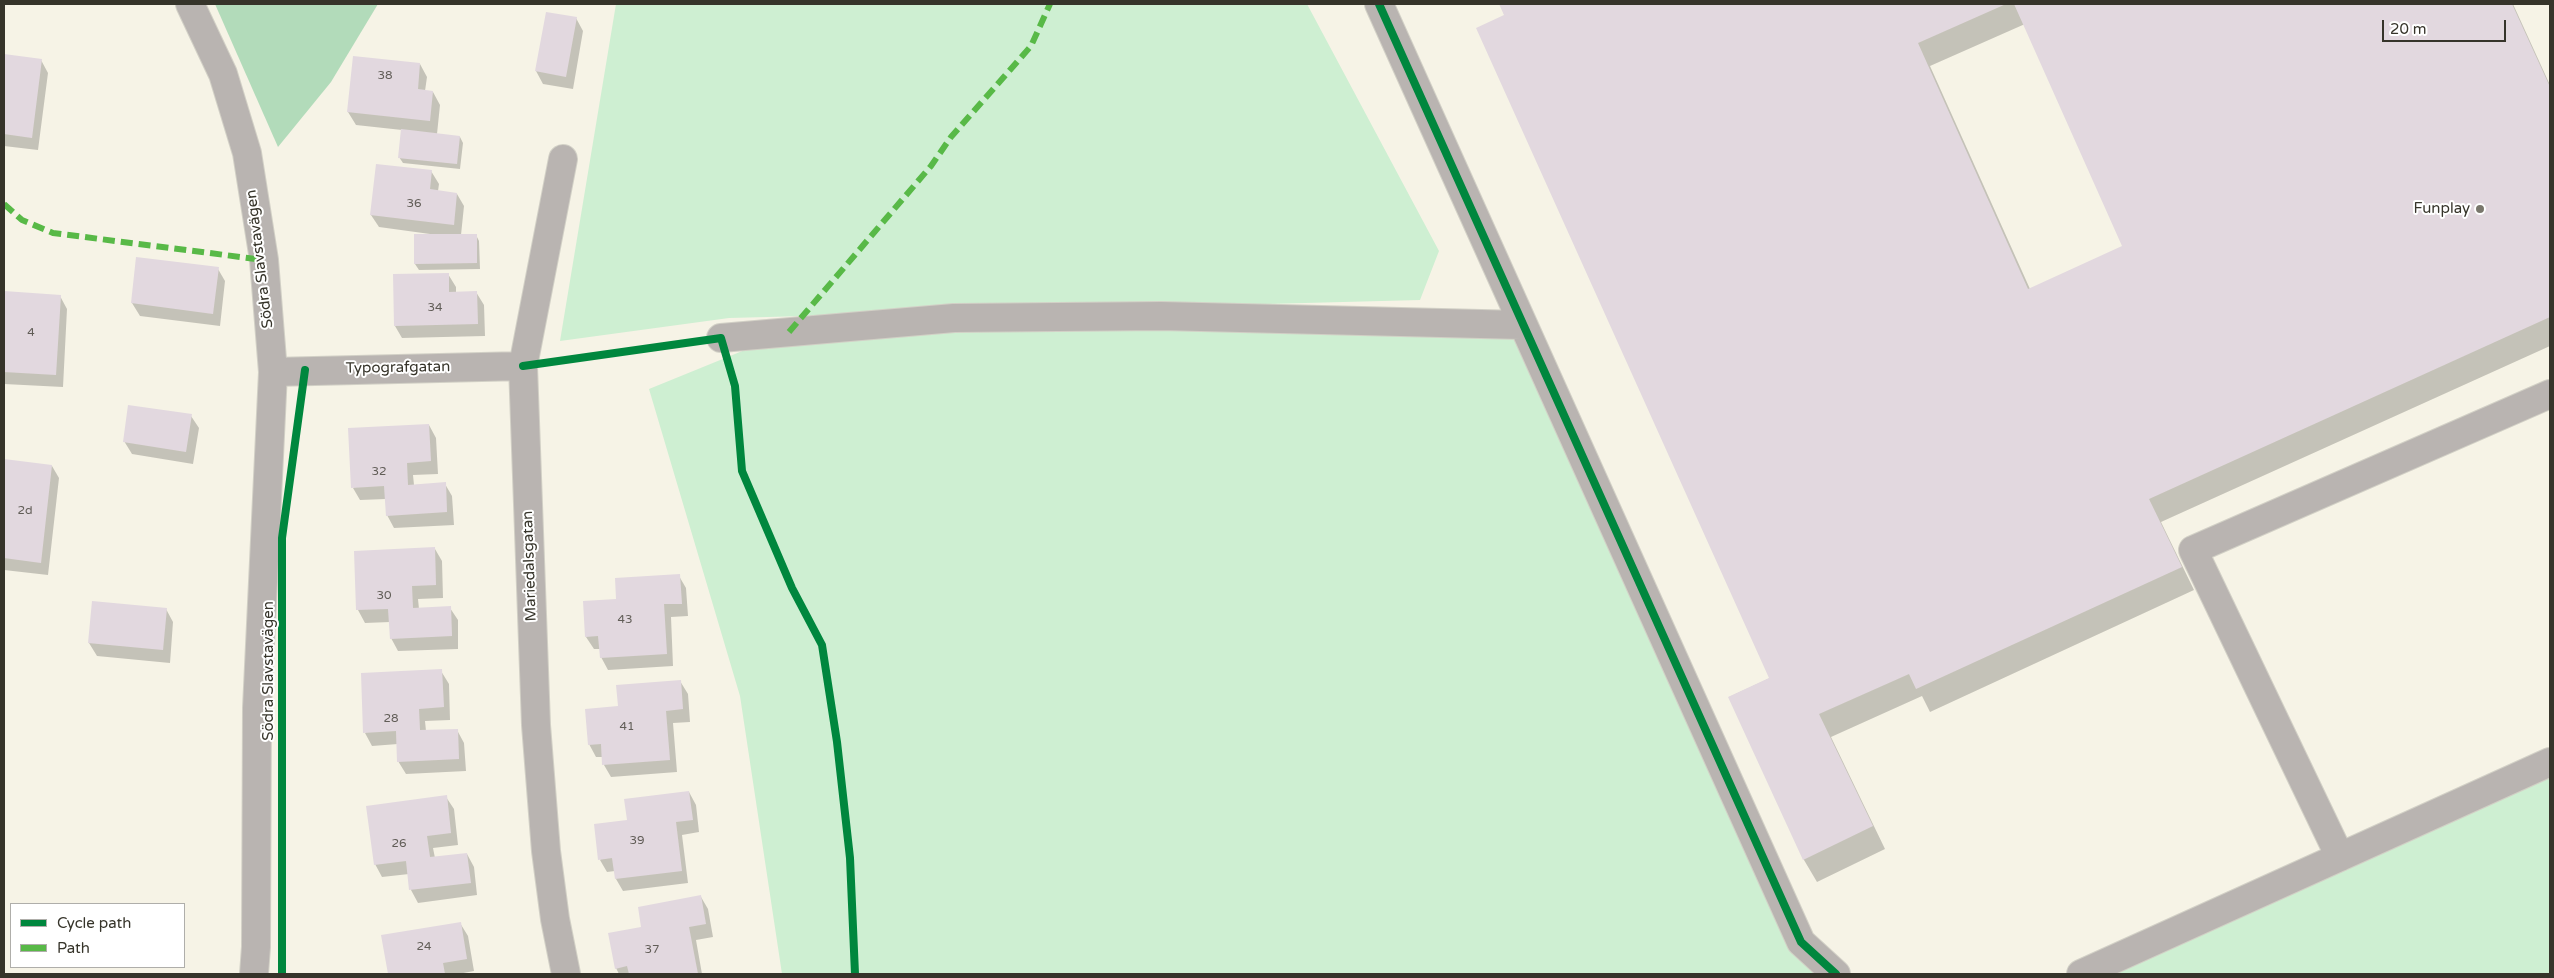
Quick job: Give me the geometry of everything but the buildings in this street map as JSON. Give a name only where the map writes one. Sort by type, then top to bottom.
[{"type":"street","name":"Södra Slavstavägen","points":[[190,4],[223,74],[247,153],[264,260],[273,372],[257,708],[256,946],[254,974]]},
{"type":"street","points":[[1379,4],[1521,325],[1801,942],[1836,974]]},
{"type":"street","name":"Mariedalsgatan","points":[[563,159],[523,366],[536,725],[546,851],[555,919],[566,974]]},
{"type":"street","points":[[721,338],[954,318],[1161,316],[1521,325]]},
{"type":"street","name":"Typografgatan","points":[[273,372],[523,366]]},
{"type":"street","points":[[2340,857],[2193,550],[2550,394]]},
{"type":"street","points":[[2082,974],[2550,762]]},
{"type":"green space","points":[[215,4],[378,4],[331,82],[278,147]]},
{"type":"green space","points":[[616,4],[1307,4],[1439,251],[1420,300],[729,318],[560,341]]},
{"type":"green space","points":[[1521,325],[1801,942],[1836,974],[782,974],[740,696],[649,389],[789,332]]},
{"type":"green space","points":[[2550,762],[2550,974],[2081,974]]},
{"type":"marked path","points":[[789,332],[931,166],[951,137],[1031,46],[1050,4]]},
{"type":"marked path","points":[[4,204],[22,220],[53,233],[264,260]]},
{"type":"cycle path","points":[[1379,4],[1801,942],[1836,974]]},
{"type":"cycle path","points":[[523,366],[721,338],[735,386],[742,471],[792,588],[822,645],[837,742],[850,858],[855,974]]},
{"type":"cycle path","points":[[282,974],[282,538],[305,370]]},
{"type":"place","name":"Funplay","points":[[2480,209]]}]
